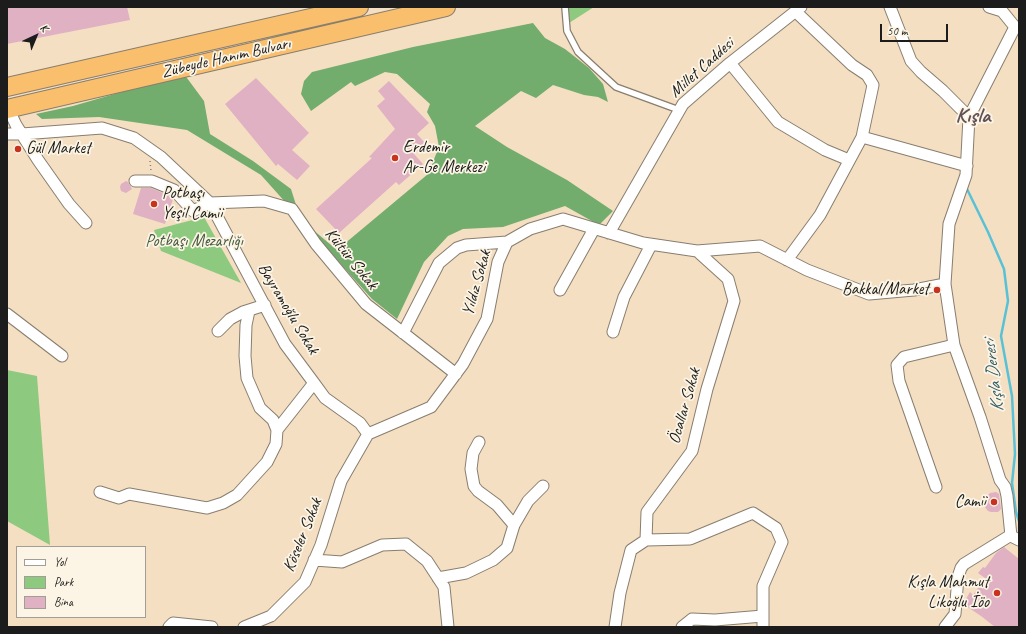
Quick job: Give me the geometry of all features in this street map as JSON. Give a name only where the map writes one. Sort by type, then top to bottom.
[{"type":"highway","name":"Zübeyde Hanım Bulvarı","points":[[7,87],[359,7]]},
{"type":"highway","name":"Zübeyde Hanım Bulvarı","points":[[8,109],[446,7]]},
{"type":"street","points":[[890,7],[911,60],[921,72],[969,116]]},
{"type":"street","points":[[945,627],[955,614],[958,577],[964,564],[1015,537],[1005,487],[1000,480],[980,417],[954,344],[945,284],[949,224],[966,175],[969,116],[1017,28],[1002,11],[989,7]]},
{"type":"street","points":[[787,260],[820,215],[848,160],[862,137],[874,85],[867,75],[852,65],[799,9]]},
{"type":"street","name":"Millet Caddesi","points":[[609,233],[683,104],[730,63],[799,9]]},
{"type":"street","points":[[730,63],[778,122],[825,150],[848,160]]},
{"type":"street","points":[[8,109],[38,160],[69,204],[86,223]]},
{"type":"street","name":"Bayramoğlu Sokak","points":[[7,134],[102,128],[134,138],[148,147],[210,203],[285,344],[325,398],[360,423],[368,434]]},
{"type":"street","points":[[862,137],[966,166]]},
{"type":"street","points":[[135,181],[152,181]]},
{"type":"street","name":"Kültür Sokak","points":[[152,181],[174,190],[193,211],[210,203],[264,201],[292,209],[316,244],[366,304],[456,374]]},
{"type":"street","name":"Yıldız Sokak","points":[[368,434],[431,407],[456,374],[487,319],[498,262],[507,242],[530,229],[563,219],[609,233]]},
{"type":"street","points":[[560,290],[594,229]]},
{"type":"street","points":[[609,233],[643,243],[697,251],[760,246],[807,270],[869,294],[914,290],[945,284]]},
{"type":"street","points":[[403,333],[439,263],[457,248],[466,245],[507,242]]},
{"type":"street","points":[[613,332],[624,297],[651,244]]},
{"type":"street","name":"Öcallar Sokak","points":[[646,540],[647,512],[692,451],[707,389],[734,302],[728,279],[697,251]]},
{"type":"street","points":[[218,331],[230,319],[264,306]]},
{"type":"street","points":[[100,492],[119,498],[129,494],[207,508],[222,503],[237,495],[267,462],[276,444],[277,430],[273,420],[260,408],[247,378],[245,356],[246,325],[249,311]]},
{"type":"street","points":[[7,314],[62,356]]},
{"type":"street","points":[[936,487],[899,380],[896,365],[904,357],[954,344]]},
{"type":"street","points":[[277,430],[314,383]]},
{"type":"street","name":"Köseler Sokak","points":[[244,627],[271,616],[305,582],[321,545],[341,481],[368,434]]},
{"type":"street","points":[[479,442],[473,453],[471,469],[474,486],[478,491],[497,505],[514,524]]},
{"type":"street","points":[[438,578],[466,573],[493,560],[507,548],[514,524],[528,501],[543,486]]},
{"type":"street","points":[[615,627],[620,593],[631,550],[646,540],[690,539],[753,513],[776,528],[782,542],[763,586],[763,621],[692,620],[682,627]]},
{"type":"street","points":[[314,560],[342,562],[382,545],[406,544],[427,561],[444,587],[448,627]]},
{"type":"street","points":[[170,627],[173,623],[212,627]]},
{"type":"lane","points":[[565,7],[567,31],[578,52],[616,87],[679,110]]},
{"type":"path","points":[[148,147],[152,181]]},
{"type":"green space","points":[[566,7],[594,7],[569,23]]},
{"type":"green space","points":[[533,23],[545,38],[565,49],[589,68],[603,84],[608,102],[598,97],[584,95],[553,85],[536,98],[521,91],[475,126],[507,147],[567,180],[613,211],[599,225],[565,206],[503,227],[463,229],[448,236],[424,262],[397,319],[372,299],[261,175],[187,130],[99,117],[42,119],[36,114],[73,106],[184,74],[204,101],[210,134],[253,161],[291,189],[297,208],[312,229],[337,250],[428,174],[439,147],[435,126],[427,112],[430,104],[397,74],[385,72],[355,86],[351,82],[311,111],[301,94],[304,81],[312,72],[413,47]]},
{"type":"green space","name":"Potbaşı Mezarlığı","points":[[204,217],[241,283],[161,251],[154,230]]},
{"type":"green space","points":[[7,370],[37,376],[50,545],[7,521]]},
{"type":"building","points":[[7,7],[127,7],[130,20],[7,44]]},
{"type":"building","points":[[256,78],[309,133],[292,150],[310,166],[297,180],[278,164],[276,166],[225,104]]},
{"type":"building","name":"Erdemir Ar-Ge Merkezi","points":[[389,81],[429,123],[417,134],[426,144],[414,154],[423,164],[399,185],[396,182],[339,233],[316,209],[372,158],[369,157],[395,129],[377,106],[385,99],[378,91]]},
{"type":"building","points":[[126,181],[132,189],[126,193],[121,191],[120,187],[121,184]]},
{"type":"building","name":"Potbaşı Yeşil Camii","points":[[141,188],[151,188],[170,196],[173,199],[165,224],[133,214]]},
{"type":"building","name":"Camii","points":[[996,492],[999,494],[1001,509],[998,512],[988,511],[984,506],[983,500],[990,493]]},
{"type":"building","name":"Kışla Mahmut Likoğlu İöo","points":[[1004,547],[1019,559],[1019,627],[995,627],[963,604],[970,592],[973,595],[985,578],[978,573],[983,567],[985,568],[996,553]]},
{"type":"waterway","name":"Kışla Deresi","points":[[967,189],[1004,269],[1008,301],[1001,336],[1012,396],[1015,454],[1012,483],[1016,512],[1019,521]]},
{"type":"place","name":"Gül Market","points":[[18,149]]},
{"type":"place","name":"Erdemir Ar-Ge Merkezi","points":[[395,158]]},
{"type":"place","name":"Potbaşı Yeşil Camii","points":[[154,204]]},
{"type":"place","name":"Bakkal/Market","points":[[937,290]]},
{"type":"place","name":"Camii","points":[[994,502]]},
{"type":"place","name":"Kışla Mahmut Likoğlu İöo","points":[[997,593]]},
{"type":"district","name":"Kışla","points":[[973,116]]}]
